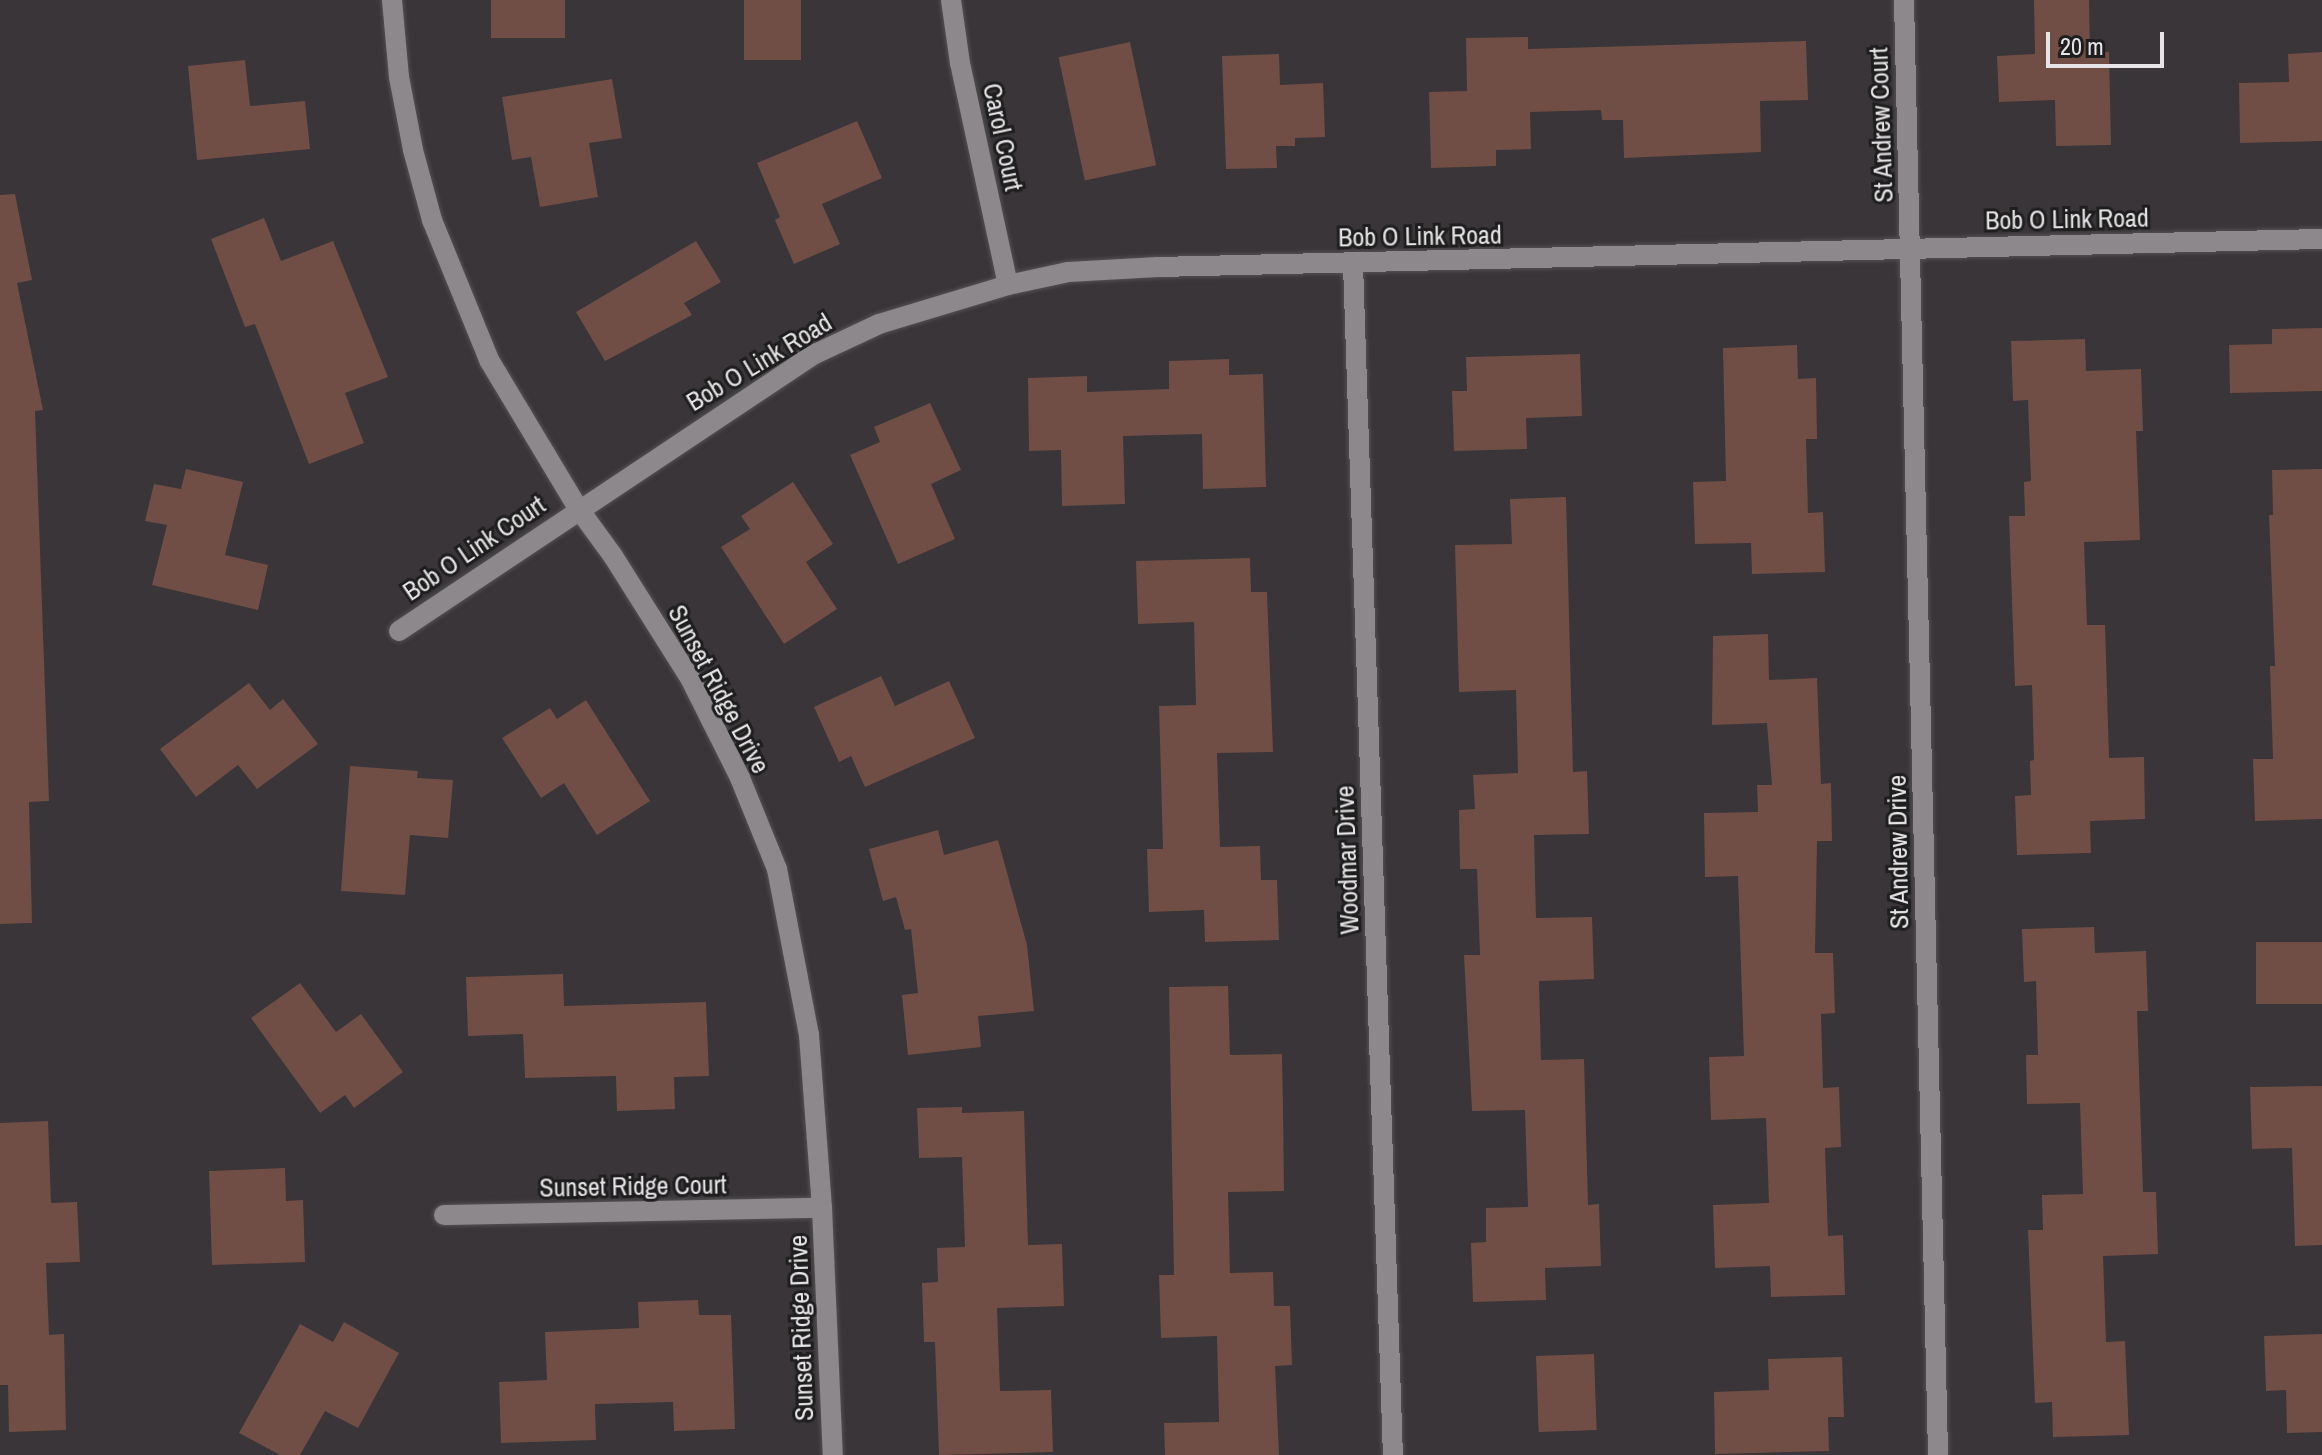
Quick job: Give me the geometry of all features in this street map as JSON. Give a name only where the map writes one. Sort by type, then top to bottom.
[{"type":"street","name":"Sunset Ridge Drive","points":[[392,0],[405,112],[432,220],[489,360],[578,508],[613,556],[691,680],[740,778],[777,869],[809,1035],[822,1208],[833,1455]]},
{"type":"street","name":"Carol Court","points":[[951,0],[960,63],[1008,285]]},
{"type":"street","name":"St Andrew Court","points":[[1904,0],[1910,248]]},
{"type":"street","name":"Bob O Link Road","points":[[578,508],[815,354],[879,324],[1008,285],[1068,272],[2322,239]]},
{"type":"street","name":"St Andrew Drive","points":[[1910,248],[1938,1455]]},
{"type":"street","name":"Woodmar Drive","points":[[1353,264],[1393,1455]]},
{"type":"street","name":"Bob O Link Court","points":[[399,631],[578,508]]},
{"type":"street","name":"Sunset Ridge Court","points":[[444,1215],[822,1208]]},
{"type":"building","points":[[491,0],[565,0],[565,38],[491,38]]},
{"type":"building","points":[[744,0],[801,0],[801,60],[744,60]]},
{"type":"building","points":[[2034,0],[2089,0],[2090,53],[2109,52],[2111,145],[2056,146],[2055,100],[1999,102],[1997,56],[2035,54]]},
{"type":"building","points":[[1528,37],[1528,49],[1806,41],[1808,100],[1760,101],[1761,152],[1624,158],[1623,120],[1602,120],[1601,110],[1530,112],[1531,149],[1496,150],[1496,166],[1431,168],[1429,92],[1467,91],[1466,38]]},
{"type":"building","points":[[1130,42],[1156,165],[1085,180],[1059,57]]},
{"type":"building","points":[[2322,52],[2322,141],[2240,143],[2239,83],[2289,82],[2288,54]]},
{"type":"building","points":[[1279,54],[1280,85],[1323,83],[1325,137],[1295,138],[1295,146],[1276,146],[1277,168],[1226,169],[1222,56]]},
{"type":"building","points":[[245,60],[250,106],[305,101],[310,149],[197,160],[188,66]]},
{"type":"building","points":[[612,79],[622,138],[589,143],[598,197],[540,207],[531,157],[512,160],[502,97]]},
{"type":"building","points":[[857,121],[882,178],[822,204],[840,244],[794,264],[775,220],[780,217],[757,163]]},
{"type":"building","points":[[15,194],[32,280],[17,283],[43,410],[35,411],[49,801],[29,802],[32,923],[0,924],[0,195]]},
{"type":"building","points":[[264,218],[281,261],[333,241],[388,377],[345,393],[364,443],[309,464],[255,324],[245,327],[211,239]]},
{"type":"building","points":[[696,241],[721,282],[684,303],[692,315],[605,361],[576,312]]},
{"type":"building","points":[[2322,328],[2322,391],[2230,393],[2229,345],[2272,344],[2272,329]]},
{"type":"building","points":[[2085,339],[2086,371],[2141,369],[2143,431],[2136,431],[2140,540],[2084,542],[2087,625],[2105,625],[2109,758],[2144,757],[2145,819],[2090,821],[2091,853],[2017,855],[2015,796],[2031,795],[2030,761],[2034,760],[2032,685],[2015,686],[2009,516],[2025,516],[2024,482],[2031,481],[2028,400],[2013,401],[2011,341]]},
{"type":"building","points":[[1797,345],[1798,379],[1816,378],[1817,439],[1806,439],[1808,513],[1823,512],[1825,572],[1752,574],[1751,543],[1695,544],[1693,482],[1726,481],[1723,348]]},
{"type":"building","points":[[1580,354],[1582,416],[1526,418],[1527,449],[1454,451],[1452,391],[1467,391],[1466,357]]},
{"type":"building","points":[[1229,359],[1229,375],[1263,374],[1266,487],[1203,489],[1202,434],[1123,436],[1125,504],[1062,506],[1061,450],[1029,451],[1028,378],[1087,376],[1087,392],[1169,389],[1169,361]]},
{"type":"building","points":[[930,403],[961,470],[931,484],[955,539],[898,564],[850,455],[880,442],[874,427]]},
{"type":"building","points":[[186,469],[243,482],[225,555],[268,565],[258,610],[152,585],[167,525],[145,521],[154,484],[181,489]]},
{"type":"building","points":[[2322,469],[2322,819],[2255,821],[2253,759],[2273,759],[2270,666],[2275,666],[2269,515],[2273,515],[2272,470]]},
{"type":"building","points":[[793,482],[833,544],[806,562],[837,609],[784,644],[721,547],[750,529],[741,516]]},
{"type":"building","points":[[1566,497],[1573,772],[1587,771],[1589,834],[1534,835],[1536,918],[1592,917],[1594,979],[1539,981],[1541,1060],[1584,1059],[1588,1205],[1599,1204],[1601,1266],[1545,1268],[1546,1300],[1473,1302],[1471,1243],[1486,1242],[1486,1208],[1528,1207],[1525,1110],[1472,1111],[1464,955],[1480,955],[1477,869],[1460,869],[1459,810],[1475,809],[1473,775],[1518,773],[1516,690],[1459,692],[1455,545],[1512,544],[1510,499]]},
{"type":"building","points":[[1250,558],[1251,592],[1267,592],[1273,752],[1217,753],[1220,847],[1260,846],[1261,880],[1277,880],[1279,940],[1205,942],[1204,910],[1149,912],[1147,849],[1163,849],[1159,706],[1196,705],[1194,622],[1138,624],[1136,561]]},
{"type":"building","points":[[1768,634],[1769,680],[1817,678],[1821,784],[1831,783],[1832,841],[1817,841],[1815,953],[1833,953],[1835,1013],[1821,1014],[1823,1088],[1839,1087],[1841,1147],[1825,1148],[1828,1236],[1843,1235],[1845,1295],[1771,1297],[1770,1266],[1715,1268],[1713,1205],[1769,1203],[1766,1118],[1711,1120],[1709,1057],[1744,1056],[1738,876],[1705,877],[1704,813],[1758,812],[1757,785],[1772,785],[1767,723],[1712,725],[1713,636]]},
{"type":"building","points":[[881,676],[895,706],[949,681],[975,738],[865,787],[851,756],[839,762],[814,707]]},
{"type":"building","points":[[249,683],[270,710],[283,699],[318,744],[257,789],[238,765],[196,797],[160,749]]},
{"type":"building","points":[[586,700],[650,801],[597,835],[564,783],[541,798],[502,738],[550,708],[557,719]]},
{"type":"building","points":[[350,766],[418,771],[417,778],[453,780],[448,838],[410,835],[405,895],[341,891]]},
{"type":"building","points":[[938,830],[944,855],[998,840],[1027,945],[1034,1011],[978,1016],[981,1047],[908,1055],[902,995],[918,993],[911,929],[905,930],[896,897],[883,901],[869,849]]},
{"type":"building","points":[[2094,927],[2095,953],[2146,951],[2148,1011],[2137,1011],[2143,1192],[2156,1192],[2158,1254],[2103,1256],[2106,1342],[2125,1341],[2129,1435],[2053,1437],[2052,1402],[2035,1403],[2028,1230],[2043,1230],[2042,1195],[2083,1194],[2080,1103],[2027,1104],[2026,1055],[2038,1055],[2036,981],[2024,982],[2022,929]]},
{"type":"building","points":[[2256,942],[2322,942],[2322,1004],[2256,1004]]},
{"type":"building","points":[[563,974],[564,1006],[706,1002],[709,1076],[674,1077],[675,1109],[617,1111],[616,1076],[525,1078],[523,1034],[468,1036],[466,977]]},
{"type":"building","points":[[300,983],[336,1032],[361,1014],[403,1072],[354,1108],[345,1095],[320,1113],[251,1018]]},
{"type":"building","points":[[1228,986],[1230,1055],[1282,1054],[1284,1191],[1228,1192],[1230,1273],[1273,1272],[1274,1306],[1290,1306],[1292,1365],[1275,1366],[1279,1455],[1165,1455],[1164,1423],[1219,1422],[1217,1336],[1161,1338],[1159,1275],[1174,1275],[1169,987]]},
{"type":"building","points":[[2322,1086],[2322,1245],[2295,1246],[2292,1148],[2252,1149],[2250,1087]]},
{"type":"building","points":[[962,1107],[962,1113],[1024,1111],[1028,1245],[1062,1244],[1064,1306],[997,1308],[1000,1391],[1051,1390],[1053,1452],[939,1455],[935,1342],[924,1342],[922,1283],[938,1282],[937,1248],[965,1247],[962,1157],[919,1158],[917,1108]]},
{"type":"building","points":[[48,1121],[51,1203],[77,1202],[80,1262],[46,1263],[49,1335],[64,1334],[66,1430],[9,1432],[8,1385],[0,1385],[0,1123]]},
{"type":"building","points":[[285,1168],[286,1201],[303,1200],[305,1262],[212,1265],[209,1171]]},
{"type":"building","points":[[698,1300],[699,1315],[731,1315],[735,1429],[674,1431],[673,1402],[595,1404],[596,1440],[501,1443],[499,1382],[547,1380],[545,1332],[639,1328],[638,1302]]},
{"type":"building","points":[[344,1322],[399,1353],[358,1428],[325,1411],[300,1455],[280,1455],[239,1433],[300,1324],[333,1342]]},
{"type":"building","points":[[2322,1334],[2322,1432],[2287,1433],[2286,1390],[2266,1391],[2264,1336]]},
{"type":"building","points":[[1594,1354],[1597,1430],[1539,1432],[1536,1356]]},
{"type":"building","points":[[1842,1357],[1844,1417],[1828,1417],[1829,1451],[1715,1454],[1714,1392],[1769,1390],[1768,1359]]}]
